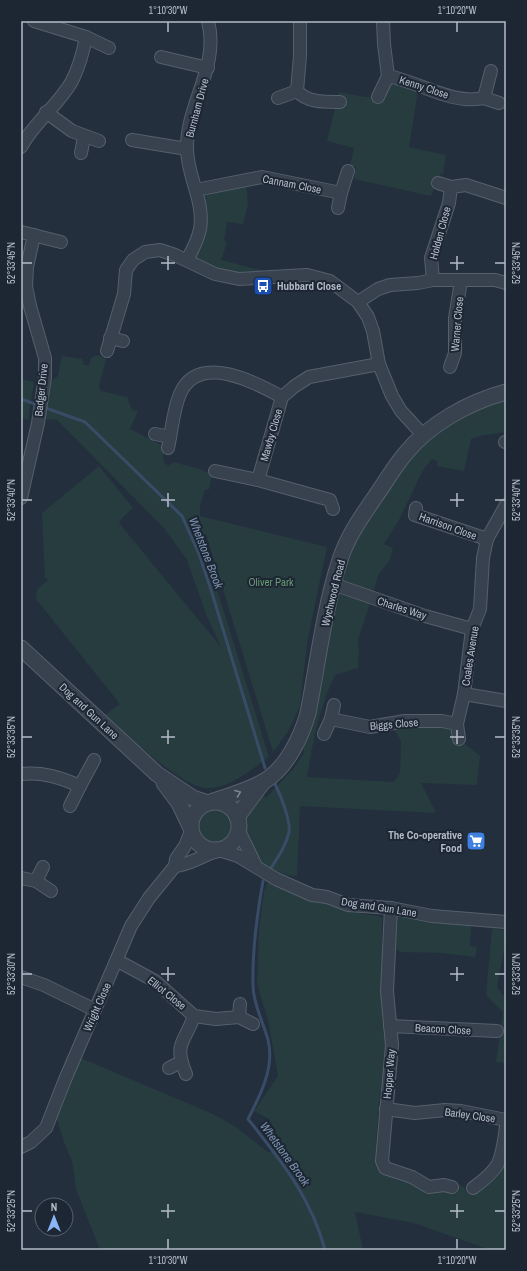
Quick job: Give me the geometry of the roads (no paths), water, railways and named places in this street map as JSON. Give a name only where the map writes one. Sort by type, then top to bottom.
[{"type":"street","points":[[34,21],[86,38],[109,48]]},
{"type":"street","name":"Burnham Drive","points":[[187,260],[200,229],[201,213],[190,172],[187,149],[188,130],[208,68],[211,49],[208,21]]},
{"type":"street","points":[[300,21],[300,56],[297,90],[302,96],[310,100],[340,102]]},
{"type":"street","points":[[378,97],[388,76],[383,21]]},
{"type":"street","points":[[21,147],[24,133],[46,112],[71,82],[81,60],[86,38]]},
{"type":"street","name":"Burnham Drive","points":[[161,57],[208,68]]},
{"type":"street","points":[[484,98],[491,71]]},
{"type":"street","name":"Kenny Close","points":[[388,76],[406,80],[444,95],[465,99],[484,98],[499,103]]},
{"type":"street","points":[[278,98],[297,90]]},
{"type":"street","points":[[46,112],[72,131],[84,137],[99,141]]},
{"type":"street","points":[[81,153],[84,137]]},
{"type":"street","name":"Burnham Drive","points":[[132,140],[187,149]]},
{"type":"street","points":[[338,208],[348,171]]},
{"type":"street","name":"Cannam Close","points":[[196,190],[262,176],[341,193]]},
{"type":"street","points":[[438,183],[451,187],[466,185],[506,198]]},
{"type":"street","name":"Holden Close","points":[[433,280],[431,258],[449,203],[451,187]]},
{"type":"street","points":[[21,232],[61,242]]},
{"type":"street","name":"Badger Drive","points":[[21,498],[45,377],[45,358],[24,286],[34,235]]},
{"type":"street","points":[[107,351],[124,294],[126,270],[134,260],[145,252],[160,250],[187,260],[215,274],[239,279],[307,275],[330,281],[358,302],[368,317],[373,331],[379,364],[392,396],[401,411],[424,436]]},
{"type":"street","points":[[358,302],[378,289],[390,285],[418,283],[433,280],[495,280],[506,283]]},
{"type":"street","name":"Warner Close","points":[[450,367],[455,353],[455,318],[461,281]]},
{"type":"street","points":[[110,338],[123,341]]},
{"type":"street","name":"Mawby Close","points":[[258,480],[282,397],[309,377],[379,364]]},
{"type":"street","points":[[155,434],[169,442],[180,393],[189,380],[204,372],[237,376],[253,381],[282,397]]},
{"type":"street","name":"Wychwood Road","points":[[238,824],[264,782],[285,761],[302,733],[308,714],[332,584],[340,558],[351,535],[405,454],[424,436],[442,421],[482,399],[506,392]]},
{"type":"street","points":[[215,471],[258,480],[334,502]]},
{"type":"street","name":"Coales Avenue","points":[[459,739],[457,724],[464,694],[472,629],[480,609],[483,558],[487,540],[505,509]]},
{"type":"street","name":"Harrison Close","points":[[414,514],[487,540]]},
{"type":"street","name":"Charles Way","points":[[332,584],[425,616],[472,629]]},
{"type":"street","name":"Dog and Gun Lane","points":[[21,648],[157,774],[193,798],[210,802]]},
{"type":"street","points":[[464,694],[506,701]]},
{"type":"street","points":[[324,734],[331,719],[334,705]]},
{"type":"street","name":"Biggs Close","points":[[331,719],[370,727],[405,721],[442,721],[457,724]]},
{"type":"street","points":[[70,806],[94,760]]},
{"type":"street","points":[[21,774],[38,773],[58,777],[80,786]]},
{"type":"street","name":"Dog and Gun Lane","points":[[157,774],[179,803],[191,830]]},
{"type":"street","name":"Wychwood Road","points":[[210,802],[264,782]]},
{"type":"street","points":[[218,850],[203,848],[198,843],[191,830],[191,820],[195,812],[201,806],[210,802],[224,804],[230,807],[248,852],[258,869]]},
{"type":"street","points":[[175,866],[184,865],[199,856],[234,843],[238,824]]},
{"type":"street","name":"Wright Close","points":[[21,1147],[31,1142],[46,1128],[94,1010],[118,961],[131,926],[149,898],[175,866],[176,858],[185,846],[191,830]]},
{"type":"street","name":"Dog and Gun Lane","points":[[218,850],[238,856],[258,869],[312,894],[327,897],[348,905],[391,908],[432,916],[506,922]]},
{"type":"street","points":[[36,881],[43,867]]},
{"type":"street","points":[[21,878],[36,881],[51,891]]},
{"type":"street","name":"Hopper Way","points":[[391,908],[387,991],[392,1045],[382,1161],[386,1168],[412,1177],[429,1187],[444,1185],[452,1187]]},
{"type":"street","name":"Elliot Close","points":[[118,961],[154,981],[194,1016],[216,1019],[239,1017]]},
{"type":"street","points":[[21,977],[44,986],[94,1010]]},
{"type":"street","points":[[240,1004],[239,1017],[253,1024]]},
{"type":"street","name":"Elliot Close","points":[[186,1074],[180,1058],[181,1041],[191,1026],[194,1016]]},
{"type":"street","name":"Beacon Close","points":[[390,1026],[497,1031]]},
{"type":"street","points":[[169,1068],[181,1062]]},
{"type":"street","name":"Barley Close","points":[[386,1109],[415,1113],[445,1110],[461,1111],[506,1120]]},
{"type":"street","name":"Barley Close","points":[[473,1188],[492,1174],[500,1163],[506,1127]]},
{"type":"waterway","name":"Whetstone Brook","points":[[21,399],[38,405]]},
{"type":"waterway","name":"Whetstone Brook","points":[[43,407],[85,422],[182,516],[199,554],[212,593],[265,768]]},
{"type":"waterway","name":"Whetstone Brook","points":[[271,868],[284,847],[289,832],[287,815],[275,784]]},
{"type":"waterway","name":"Whetstone Brook","points":[[263,881],[255,932],[253,991],[256,1005],[268,1040],[270,1060],[265,1081],[248,1119],[294,1180],[312,1213],[325,1250]]},
{"type":"place","name":"Hubbard Close","points":[[263,286]]},
{"type":"place","name":"The Co-operative Food","points":[[476,841]]},
{"type":"park label","name":"Oliver Park","points":[[271,582]]}]
